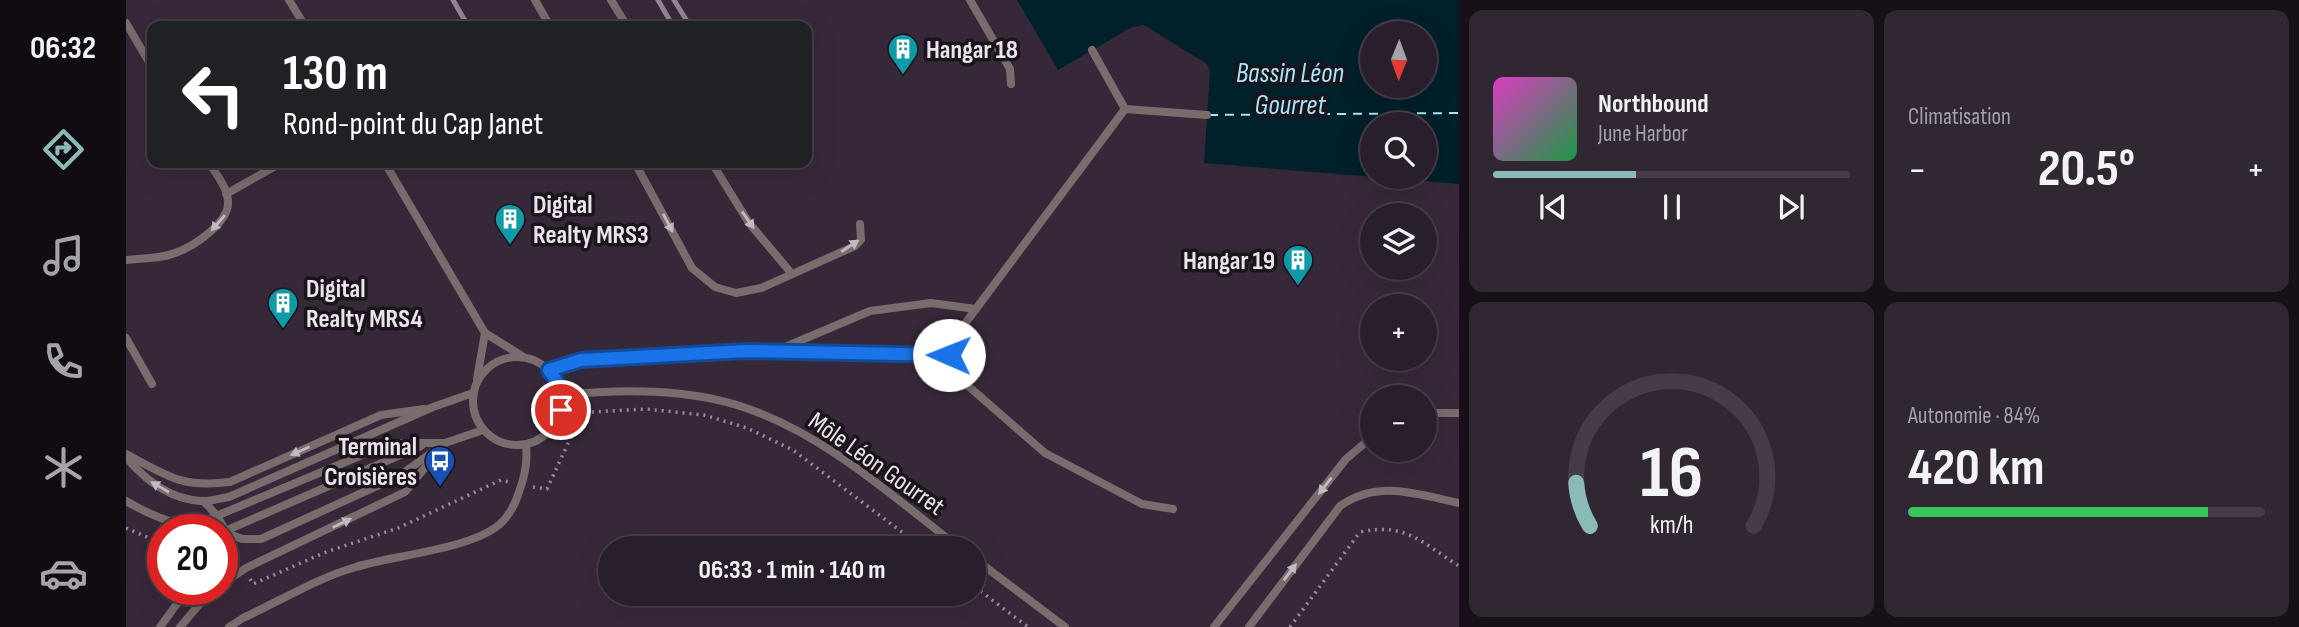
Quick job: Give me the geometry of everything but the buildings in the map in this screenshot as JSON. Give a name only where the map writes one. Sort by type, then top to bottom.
[{"type":"lane","points":[[289,0],[301,21]]},
{"type":"lane","points":[[535,0],[548,21]]},
{"type":"lane","points":[[611,0],[624,21]]},
{"type":"lane","points":[[970,0],[1010,69],[1011,84]]},
{"type":"lane","points":[[126,23],[147,59]]},
{"type":"lane","points":[[126,39],[136,41]]},
{"type":"lane","points":[[1092,50],[1125,109]]},
{"type":"lane","points":[[1125,109],[1208,115]]},
{"type":"lane","points":[[1125,109],[955,337],[949,355],[959,378],[1045,453],[1142,504],[1173,509]]},
{"type":"lane","points":[[126,260],[175,254],[216,228],[226,215],[229,202],[212,168]]},
{"type":"lane","points":[[226,194],[272,168]]},
{"type":"lane","points":[[388,168],[485,333],[524,357],[538,362],[549,370],[557,382],[562,395],[561,410],[549,433],[538,441],[526,445],[502,443],[483,430],[474,413],[473,393],[485,333]]},
{"type":"lane","points":[[638,168],[692,268],[715,287],[736,293],[761,288],[855,246],[860,240],[860,224]]},
{"type":"lane","points":[[715,168],[749,223],[792,274]]},
{"type":"lane","points":[[775,351],[870,311],[931,303],[976,309]]},
{"type":"lane","points":[[126,338],[152,384]]},
{"type":"lane","points":[[549,370],[581,360],[745,351],[949,355]]},
{"type":"lane","points":[[476,383],[484,371],[496,362],[510,357],[524,357]]},
{"type":"lane","name":"Môle Léon Gourret","points":[[562,395],[612,390],[682,394],[746,408],[831,450],[944,536]]},
{"type":"lane","points":[[126,455],[140,474],[163,490],[203,501],[229,497],[433,407],[473,393]]},
{"type":"lane","points":[[126,455],[187,484],[230,482],[381,415],[433,407]]},
{"type":"lane","points":[[1437,413],[1459,413]]},
{"type":"lane","points":[[224,514],[391,443],[445,443],[483,430]]},
{"type":"lane","points":[[238,537],[261,539],[399,476],[445,443]]},
{"type":"lane","points":[[238,573],[405,492],[445,443]]},
{"type":"lane","points":[[238,524],[424,444]]},
{"type":"lane","points":[[229,627],[243,618],[356,567],[478,537],[503,521],[516,501],[527,457],[526,445]]},
{"type":"lane","points":[[1214,627],[1346,459],[1360,447]]},
{"type":"lane","points":[[1249,627],[1340,506],[1352,498],[1365,492],[1384,490],[1459,503]]},
{"type":"lane","points":[[126,500],[149,514]]},
{"type":"lane","points":[[203,501],[217,514]]},
{"type":"lane","points":[[986,567],[1065,627]]},
{"type":"lane","points":[[160,627],[176,605]]},
{"type":"lane","points":[[180,627],[199,605]]},
{"type":"path","points":[[246,568],[253,584],[326,552],[398,528],[500,480],[547,489],[575,428],[590,412],[646,409],[704,415],[747,428],[793,450],[907,536]]},
{"type":"path","points":[[126,528],[147,537]]},
{"type":"path","points":[[1290,627],[1360,532],[1381,528],[1402,530],[1459,566]]},
{"type":"path","points":[[986,595],[1028,627]]},
{"type":"water","name":"Bassin Léon Gourret","points":[[1017,0],[1459,0],[1459,184],[1437,182],[1437,112],[1360,112],[1360,176],[1204,163],[1210,72],[1207,64],[1144,25],[1132,27],[1058,70]]},
{"type":"ferry route","points":[[1209,115],[1459,113]]},
{"type":"railway","points":[[453,0],[465,21]]},
{"type":"railway","points":[[658,0],[670,21]]},
{"type":"railway","points":[[674,0],[687,21]]},
{"type":"place","name":"Hangar 18","points":[[903,76]]},
{"type":"place","name":"Digital Realty MRS3","points":[[510,246]]},
{"type":"place","name":"Hangar 19","points":[[1298,287]]},
{"type":"place","name":"Digital Realty MRS4","points":[[283,330]]},
{"type":"place","name":"Terminal Croisières","points":[[440,488]]},
{"type":"route","points":[[561,410],[562,395],[549,370],[581,360],[745,351],[949,355]]}]
